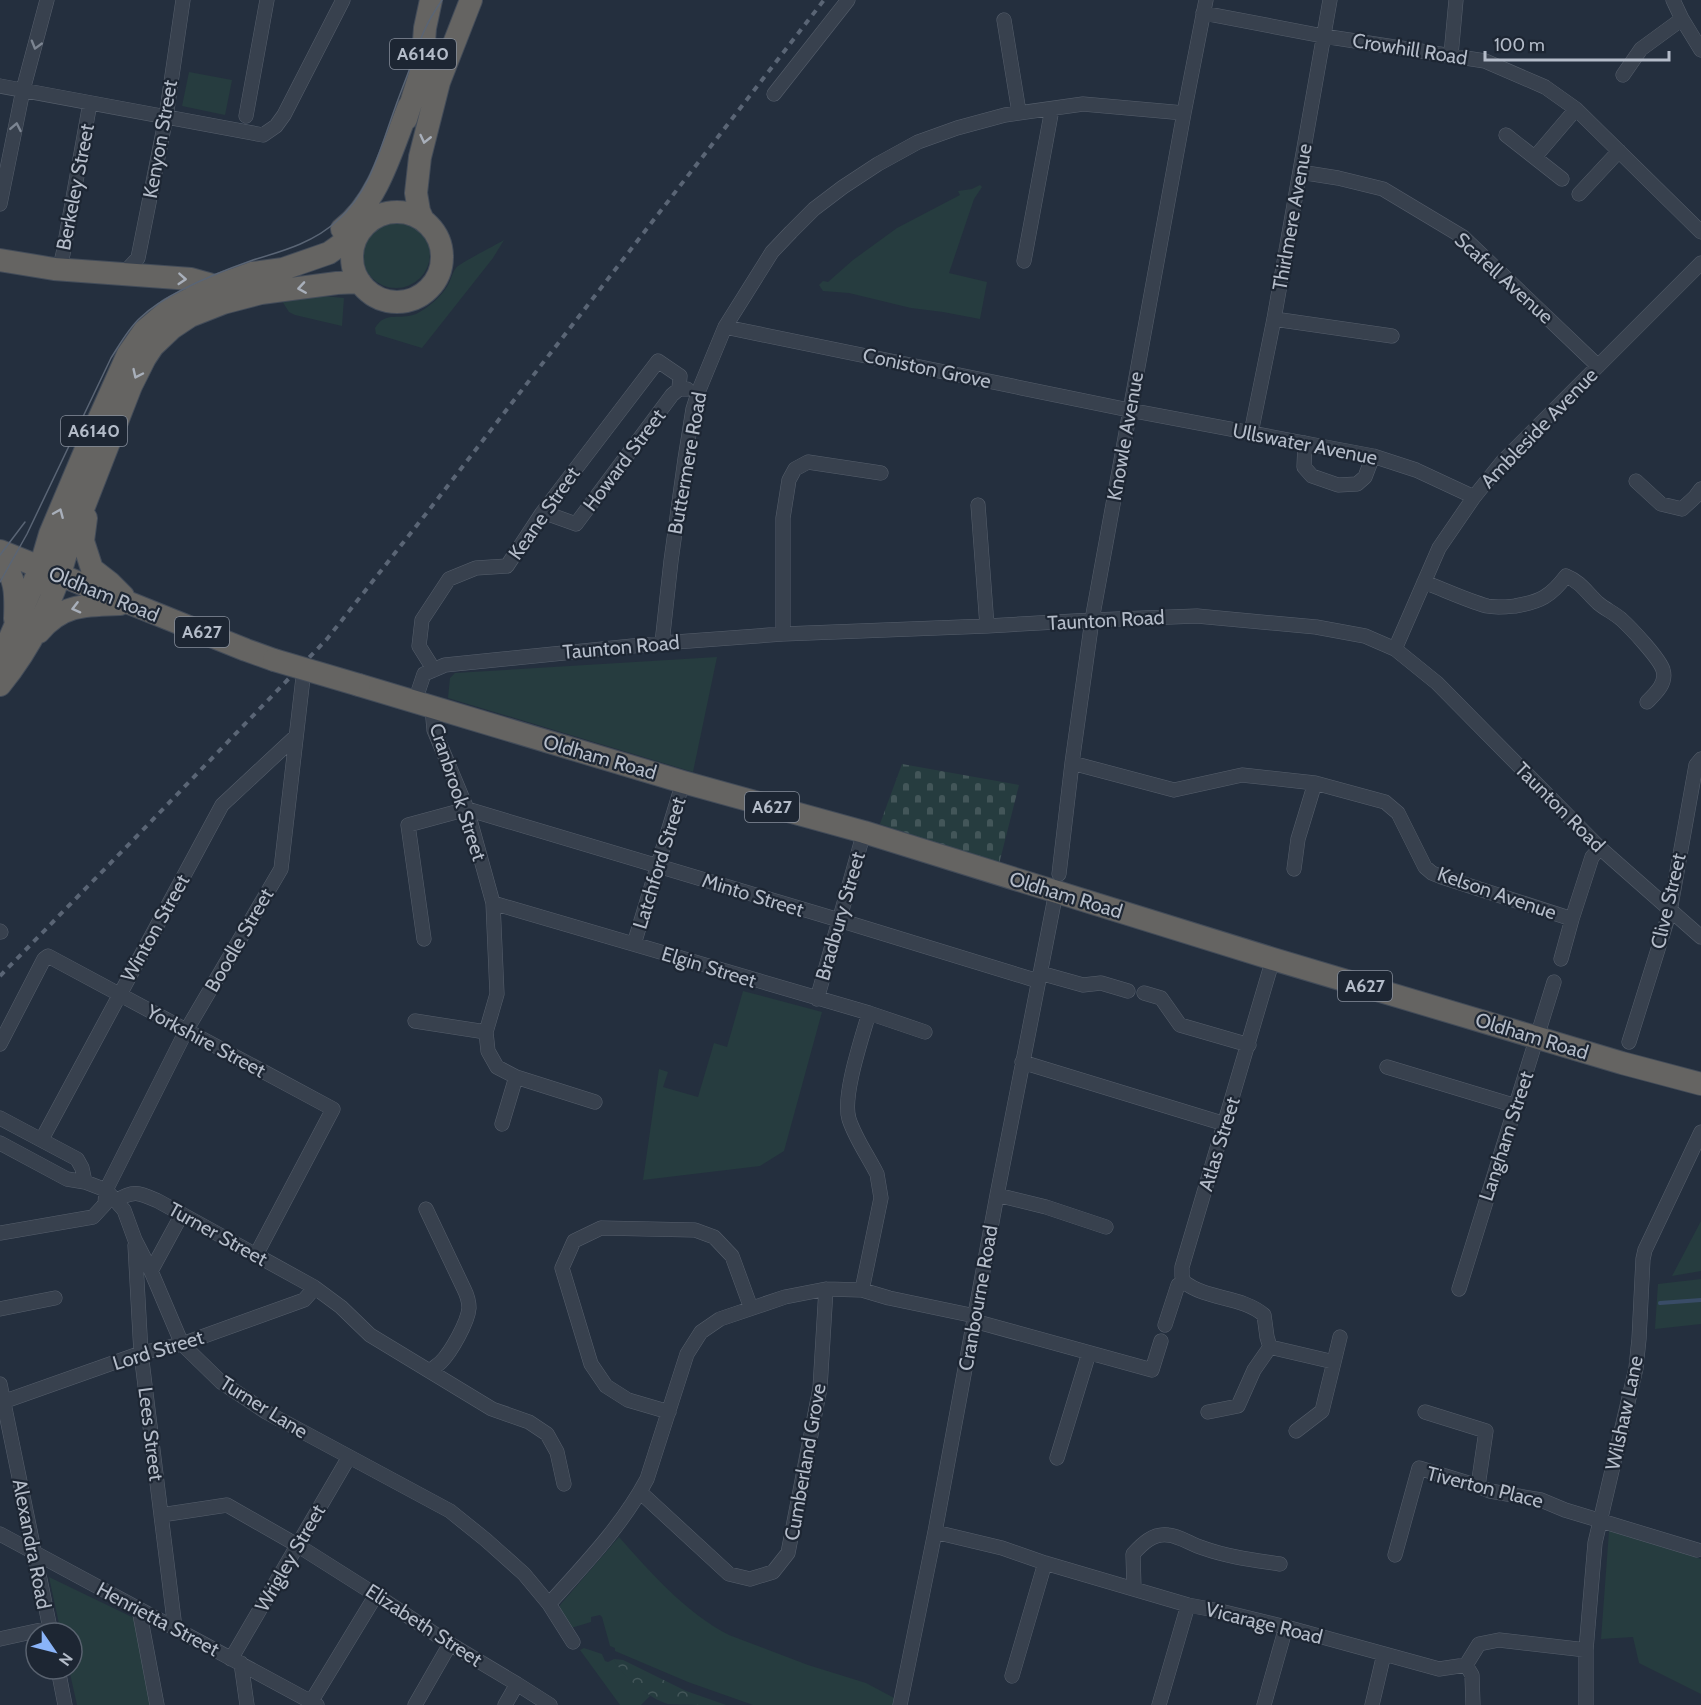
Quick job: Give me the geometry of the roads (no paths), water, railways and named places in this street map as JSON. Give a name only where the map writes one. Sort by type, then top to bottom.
[{"type":"highway","name":"A6140","points":[[50,572],[50,534],[128,354],[144,331],[171,318],[216,286],[319,246],[345,227],[363,208],[380,180],[422,68],[425,28],[431,0]]},
{"type":"highway","name":"A6140","points":[[171,318],[190,316],[223,303],[261,293],[338,283],[360,282],[375,296],[394,302],[416,298],[431,286],[441,267],[442,253],[440,242],[435,232],[423,220],[417,202],[420,157],[438,82],[471,0]]},
{"type":"highway","name":"A6140","points":[[252,273],[283,269],[329,253],[364,227],[391,178],[409,106]]},
{"type":"highway","points":[[360,282],[354,270],[352,256],[354,243],[364,227],[377,216],[395,212],[406,213],[423,220]]},
{"type":"highway","points":[[0,260],[54,269],[190,279],[216,286]]},
{"type":"highway","points":[[148,277],[161,294],[171,318]]},
{"type":"highway","name":"A627","points":[[130,604],[110,583],[92,569],[83,541],[88,496],[145,357],[171,318]]},
{"type":"highway","points":[[0,685],[10,673],[50,572],[67,550],[88,496]]},
{"type":"highway","name":"Oldham Road","points":[[0,551],[274,660],[684,782],[1057,883],[1274,959],[1622,1063],[1701,1084]]},
{"type":"highway","points":[[0,556],[9,568],[14,584],[24,633]]},
{"type":"highway","points":[[0,661],[24,633],[69,609],[81,606],[130,604]]},
{"type":"street","points":[[0,204],[23,90],[47,0]]},
{"type":"street","name":"Kenyon Street","points":[[124,273],[138,258],[166,117],[183,0]]},
{"type":"street","points":[[252,109],[267,0]]},
{"type":"street","points":[[0,86],[263,135],[276,126],[284,116],[343,0]]},
{"type":"street","points":[[774,94],[848,0]]},
{"type":"street","name":"Thirlmere Avenue","points":[[1251,433],[1274,319],[1330,0]]},
{"type":"street","points":[[1451,55],[1456,0]]},
{"type":"street","points":[[1673,0],[1682,20],[1701,50]]},
{"type":"street","name":"Crowhill Road","points":[[1205,7],[1323,36],[1485,61],[1545,87],[1576,109],[1701,232]]},
{"type":"street","name":"Knowle Avenue","points":[[1057,883],[1092,620],[1205,7]]},
{"type":"street","points":[[1004,20],[1019,112]]},
{"type":"street","points":[[1623,75],[1641,49],[1682,20]]},
{"type":"street","name":"Berkeley Street","points":[[54,269],[61,262],[63,254],[90,103]]},
{"type":"street","name":"Buttermere Road","points":[[662,643],[670,561],[693,409],[699,390],[725,327],[772,252],[814,209],[878,164],[918,142],[967,125],[1019,112],[1083,104],[1184,113]]},
{"type":"street","points":[[1024,261],[1052,109]]},
{"type":"street","points":[[1535,158],[1576,109]]},
{"type":"street","points":[[1506,135],[1562,179]]},
{"type":"street","points":[[1579,194],[1619,151]]},
{"type":"street","name":"Scafell Avenue","points":[[1300,172],[1383,189],[1463,237],[1598,366]]},
{"type":"street","name":"Ambleside Avenue","points":[[1395,650],[1439,548],[1474,497],[1503,461],[1701,263]]},
{"type":"street","points":[[1274,319],[1392,336]]},
{"type":"street","name":"Coniston Grove","points":[[725,327],[1129,410]]},
{"type":"street","name":"Keane Street","points":[[434,670],[419,646],[422,620],[449,579],[476,568],[507,566],[542,513],[658,361],[680,376],[679,389]]},
{"type":"street","points":[[679,389],[699,390]]},
{"type":"street","name":"Howard Street","points":[[548,514],[576,524],[672,395],[679,389]]},
{"type":"street","name":"Ullswater Avenue","points":[[1129,410],[1373,456],[1416,470],[1474,497]]},
{"type":"street","points":[[1305,442],[1304,467],[1311,476],[1338,485],[1357,484],[1365,477],[1373,456]]},
{"type":"street","points":[[783,634],[783,518],[789,480],[795,469],[808,462],[881,473]]},
{"type":"street","points":[[1636,481],[1661,504],[1682,509],[1701,489]]},
{"type":"street","points":[[978,505],[987,626]]},
{"type":"street","points":[[1425,582],[1487,606],[1498,608],[1544,599],[1566,576],[1576,580],[1598,603],[1622,620],[1659,661],[1664,671],[1664,680],[1659,690],[1647,702]]},
{"type":"street","name":"Taunton Road","points":[[434,670],[445,665],[662,643],[783,634],[1197,616],[1316,627],[1365,636],[1395,650],[1437,682],[1600,848],[1701,937]]},
{"type":"street","name":"Boodle Street","points":[[0,1233],[93,1217],[105,1204],[106,1190],[186,1031],[281,869],[304,669]]},
{"type":"street","points":[[423,704],[424,674],[434,670]]},
{"type":"street","name":"Cranbrook Street","points":[[423,704],[467,809],[493,903],[497,994],[486,1032]]},
{"type":"street","name":"Winton Street","points":[[42,1139],[222,806],[295,737]]},
{"type":"street","name":"Clive Street","points":[[1629,1042],[1670,911],[1696,765],[1701,759]]},
{"type":"street","name":"Kelson Avenue","points":[[1072,763],[1174,790],[1242,774],[1315,783],[1385,802],[1393,808],[1404,824],[1425,867],[1432,873],[1572,919]]},
{"type":"street","name":"Latchford Street","points":[[634,944],[684,782]]},
{"type":"street","points":[[1294,869],[1298,839],[1315,783]]},
{"type":"street","points":[[424,939],[408,825],[467,809]]},
{"type":"street","name":"Minto Street","points":[[467,809],[1039,977],[1083,985],[1101,983],[1128,991]]},
{"type":"street","name":"Bradbury Street","points":[[817,999],[864,832]]},
{"type":"street","points":[[1561,959],[1592,857],[1600,848]]},
{"type":"street","name":"Cranbourne Road","points":[[900,1705],[935,1532],[1057,883]]},
{"type":"street","name":"Elgin Street","points":[[493,903],[869,1013],[925,1032]]},
{"type":"street","name":"Yorkshire Street","points":[[0,1044],[44,959],[48,956],[333,1109],[256,1255]]},
{"type":"street","name":"Atlas Street","points":[[1165,1326],[1178,1285],[1184,1282],[1182,1267],[1274,959]]},
{"type":"street","name":"Langham Street","points":[[1459,1289],[1554,982]]},
{"type":"street","points":[[1144,993],[1161,998],[1180,1025],[1249,1045]]},
{"type":"street","points":[[862,1290],[881,1198],[877,1174],[849,1120],[847,1104],[869,1013]]},
{"type":"street","points":[[415,1022],[486,1032],[488,1051],[497,1067],[516,1077],[596,1102]]},
{"type":"street","points":[[1022,1062],[1225,1124]]},
{"type":"street","points":[[1387,1067],[1516,1107]]},
{"type":"street","points":[[502,1124],[516,1077]]},
{"type":"street","points":[[0,1118],[76,1159],[82,1167],[86,1182]]},
{"type":"street","name":"Wilshaw Lane","points":[[1586,1705],[1586,1650],[1594,1543],[1635,1368],[1639,1339],[1642,1259],[1701,1132]]},
{"type":"street","name":"Turner Lane","points":[[0,1143],[67,1179],[86,1182],[106,1190],[123,1210],[182,1344],[221,1382],[266,1412],[450,1511],[524,1574],[549,1604],[573,1642]]},
{"type":"street","name":"Turner Street","points":[[116,1201],[128,1193],[138,1192],[182,1214],[313,1289],[341,1307],[370,1335],[492,1409],[529,1422],[547,1434],[557,1452],[564,1485]]},
{"type":"street","points":[[997,1195],[1046,1207],[1106,1227]]},
{"type":"street","points":[[426,1209],[464,1289],[469,1308],[467,1318],[450,1348],[441,1362],[430,1371]]},
{"type":"street","points":[[150,1271],[182,1214]]},
{"type":"street","points":[[669,1412],[628,1400],[606,1386],[591,1364],[562,1268],[574,1242],[601,1228],[695,1230],[714,1237],[732,1256],[751,1308]]},
{"type":"street","name":"Lees Street","points":[[135,1240],[141,1353],[175,1628]]},
{"type":"street","points":[[1184,1282],[1197,1290],[1255,1307],[1264,1315],[1270,1347]]},
{"type":"street","name":"Lord Street","points":[[2,1402],[141,1353],[182,1344],[304,1300],[313,1289]]},
{"type":"street","points":[[549,1604],[616,1526],[640,1492],[647,1479],[687,1354],[701,1332],[720,1319],[785,1297],[826,1289],[862,1290],[974,1319],[1152,1371],[1161,1341]]},
{"type":"street","name":"Cumberland Grove","points":[[640,1492],[729,1574],[750,1579],[773,1572],[789,1553],[820,1388],[826,1289]]},
{"type":"street","points":[[0,1309],[55,1298]]},
{"type":"street","points":[[1296,1431],[1322,1412],[1340,1337]]},
{"type":"street","points":[[1270,1347],[1334,1362]]},
{"type":"street","points":[[1208,1412],[1238,1406],[1254,1370],[1270,1347]]},
{"type":"street","points":[[1057,1458],[1089,1353]]},
{"type":"street","name":"Alexandra Road","points":[[0,1384],[48,1621]]},
{"type":"street","points":[[1425,1412],[1486,1431],[1478,1486]]},
{"type":"street","name":"Wrigley Street","points":[[236,1661],[297,1545],[349,1456]]},
{"type":"street","name":"Tiverton Place","points":[[1395,1556],[1419,1468],[1490,1491],[1541,1500],[1565,1510],[1697,1551]]},
{"type":"street","name":"Elizabeth Street","points":[[161,1515],[227,1504],[376,1594],[450,1644],[550,1705]]},
{"type":"street","name":"Vicarage Road","points":[[935,1532],[1002,1548],[1188,1605],[1286,1627],[1439,1669],[1466,1665]]},
{"type":"street","name":"Henrietta Street","points":[[0,1534],[314,1703]]},
{"type":"street","points":[[1134,1588],[1133,1554],[1142,1543],[1156,1536],[1169,1535],[1214,1551],[1245,1559],[1280,1564]]},
{"type":"street","points":[[1012,1676],[1045,1563]]},
{"type":"street","points":[[314,1703],[376,1594]]},
{"type":"street","points":[[1159,1705],[1188,1605]]},
{"type":"street","points":[[139,1609],[157,1705]]},
{"type":"street","points":[[1264,1705],[1286,1627]]},
{"type":"street","points":[[0,1639],[24,1635]]},
{"type":"street","points":[[1473,1705],[1472,1675],[1466,1665],[1479,1644],[1498,1640],[1586,1650]]},
{"type":"street","points":[[415,1705],[450,1644]]},
{"type":"street","points":[[1372,1705],[1384,1654]]},
{"type":"street","points":[[236,1661],[247,1705]]},
{"type":"street","points":[[60,1681],[65,1705]]},
{"type":"street","points":[[505,1705],[517,1684]]},
{"type":"waterway","points":[[1660,1303],[1701,1300]]},
{"type":"tram line","points":[[0,582],[27,534],[111,358],[136,322],[164,300],[194,284],[309,240],[329,228],[359,196],[379,154],[423,34],[442,0]]},
{"type":"tram line","points":[[0,555],[25,522]]},
{"type":"railway","points":[[0,976],[327,639],[824,0]]}]
